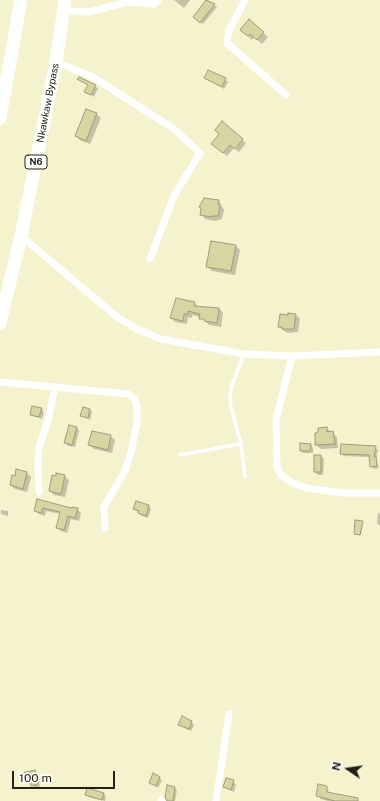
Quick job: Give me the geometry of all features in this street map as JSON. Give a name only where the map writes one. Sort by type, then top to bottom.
[{"type":"highway","points":[[0,118],[21,0]]},
{"type":"highway","name":"Nkawkaw Bypass","points":[[0,323],[21,236],[56,62],[64,6]]},
{"type":"street","points":[[64,6],[89,12],[128,1],[154,4],[158,0]]},
{"type":"street","points":[[245,0],[229,30],[227,42],[286,95]]},
{"type":"street","points":[[56,62],[93,77],[174,128],[200,152],[174,196],[150,259]]},
{"type":"street","points":[[21,236],[93,299],[136,329],[161,340],[244,354],[292,356],[380,352]]},
{"type":"street","points":[[292,356],[276,420],[277,467],[282,476],[306,488],[344,494],[380,493]]},
{"type":"street","points":[[0,382],[128,394],[135,399],[137,407],[137,424],[130,456],[125,471],[104,507],[105,528]]},
{"type":"street","points":[[39,492],[39,448],[48,421],[55,387]]},
{"type":"street","points":[[216,801],[229,714]]},
{"type":"lane","points":[[244,354],[232,385],[230,396],[231,407],[242,444],[245,477]]},
{"type":"lane","points":[[180,454],[242,444]]},
{"type":"building","points":[[206,0],[215,4],[200,23],[193,17]]},
{"type":"building","points":[[249,19],[264,32],[257,40],[250,34],[248,36],[240,30]]},
{"type":"building","points":[[208,70],[226,78],[222,87],[204,78]]},
{"type":"building","points":[[79,77],[96,85],[91,95],[84,92],[88,85],[77,79]]},
{"type":"building","points":[[86,109],[97,113],[86,141],[75,136]]},
{"type":"building","points":[[222,121],[243,139],[235,149],[230,145],[223,153],[211,144],[219,134],[215,130]]},
{"type":"building","points":[[204,198],[219,200],[218,204],[220,205],[218,216],[211,217],[200,215],[201,208],[199,207]]},
{"type":"building","points":[[211,241],[236,245],[231,271],[206,267]]},
{"type":"building","points":[[176,298],[195,302],[194,306],[219,308],[217,323],[199,319],[200,314],[188,311],[188,314],[184,314],[183,321],[170,318]]},
{"type":"building","points":[[288,313],[296,314],[294,329],[282,329],[282,327],[278,327],[280,314],[288,315]]},
{"type":"building","points":[[32,406],[42,408],[39,417],[30,415]]},
{"type":"building","points":[[83,407],[90,409],[88,418],[80,416]]},
{"type":"building","points":[[69,425],[77,427],[72,445],[64,443]]},
{"type":"building","points":[[327,427],[327,432],[333,431],[335,444],[315,445],[315,433],[318,432],[318,428]]},
{"type":"building","points":[[92,431],[111,435],[108,450],[88,445]]},
{"type":"building","points":[[300,443],[311,444],[310,451],[300,451]]},
{"type":"building","points":[[341,444],[376,446],[374,457],[376,456],[377,466],[370,467],[369,455],[340,454]]},
{"type":"building","points":[[314,455],[321,455],[321,472],[314,472]]},
{"type":"building","points":[[16,469],[27,472],[23,489],[10,485],[12,475],[15,476]]},
{"type":"building","points":[[56,473],[65,475],[61,494],[49,491],[52,475],[56,476]]},
{"type":"building","points":[[37,499],[71,508],[78,508],[75,518],[68,516],[64,530],[56,528],[60,512],[43,508],[41,513],[34,511]]},
{"type":"building","points":[[136,501],[149,505],[146,516],[133,509]]},
{"type":"building","points":[[355,520],[363,521],[360,535],[354,534]]},
{"type":"building","points":[[182,716],[192,721],[189,729],[178,725]]},
{"type":"building","points":[[35,770],[38,784],[31,786],[29,780],[24,781],[22,773]]},
{"type":"building","points":[[153,773],[160,777],[156,786],[149,783]]},
{"type":"building","points":[[226,778],[234,780],[231,790],[223,787]]},
{"type":"building","points":[[318,784],[327,786],[327,792],[358,798],[358,801],[335,801],[316,796]]},
{"type":"building","points":[[167,785],[175,787],[173,801],[167,801],[165,797]]},
{"type":"building","points":[[87,788],[104,793],[102,800],[85,795]]}]
